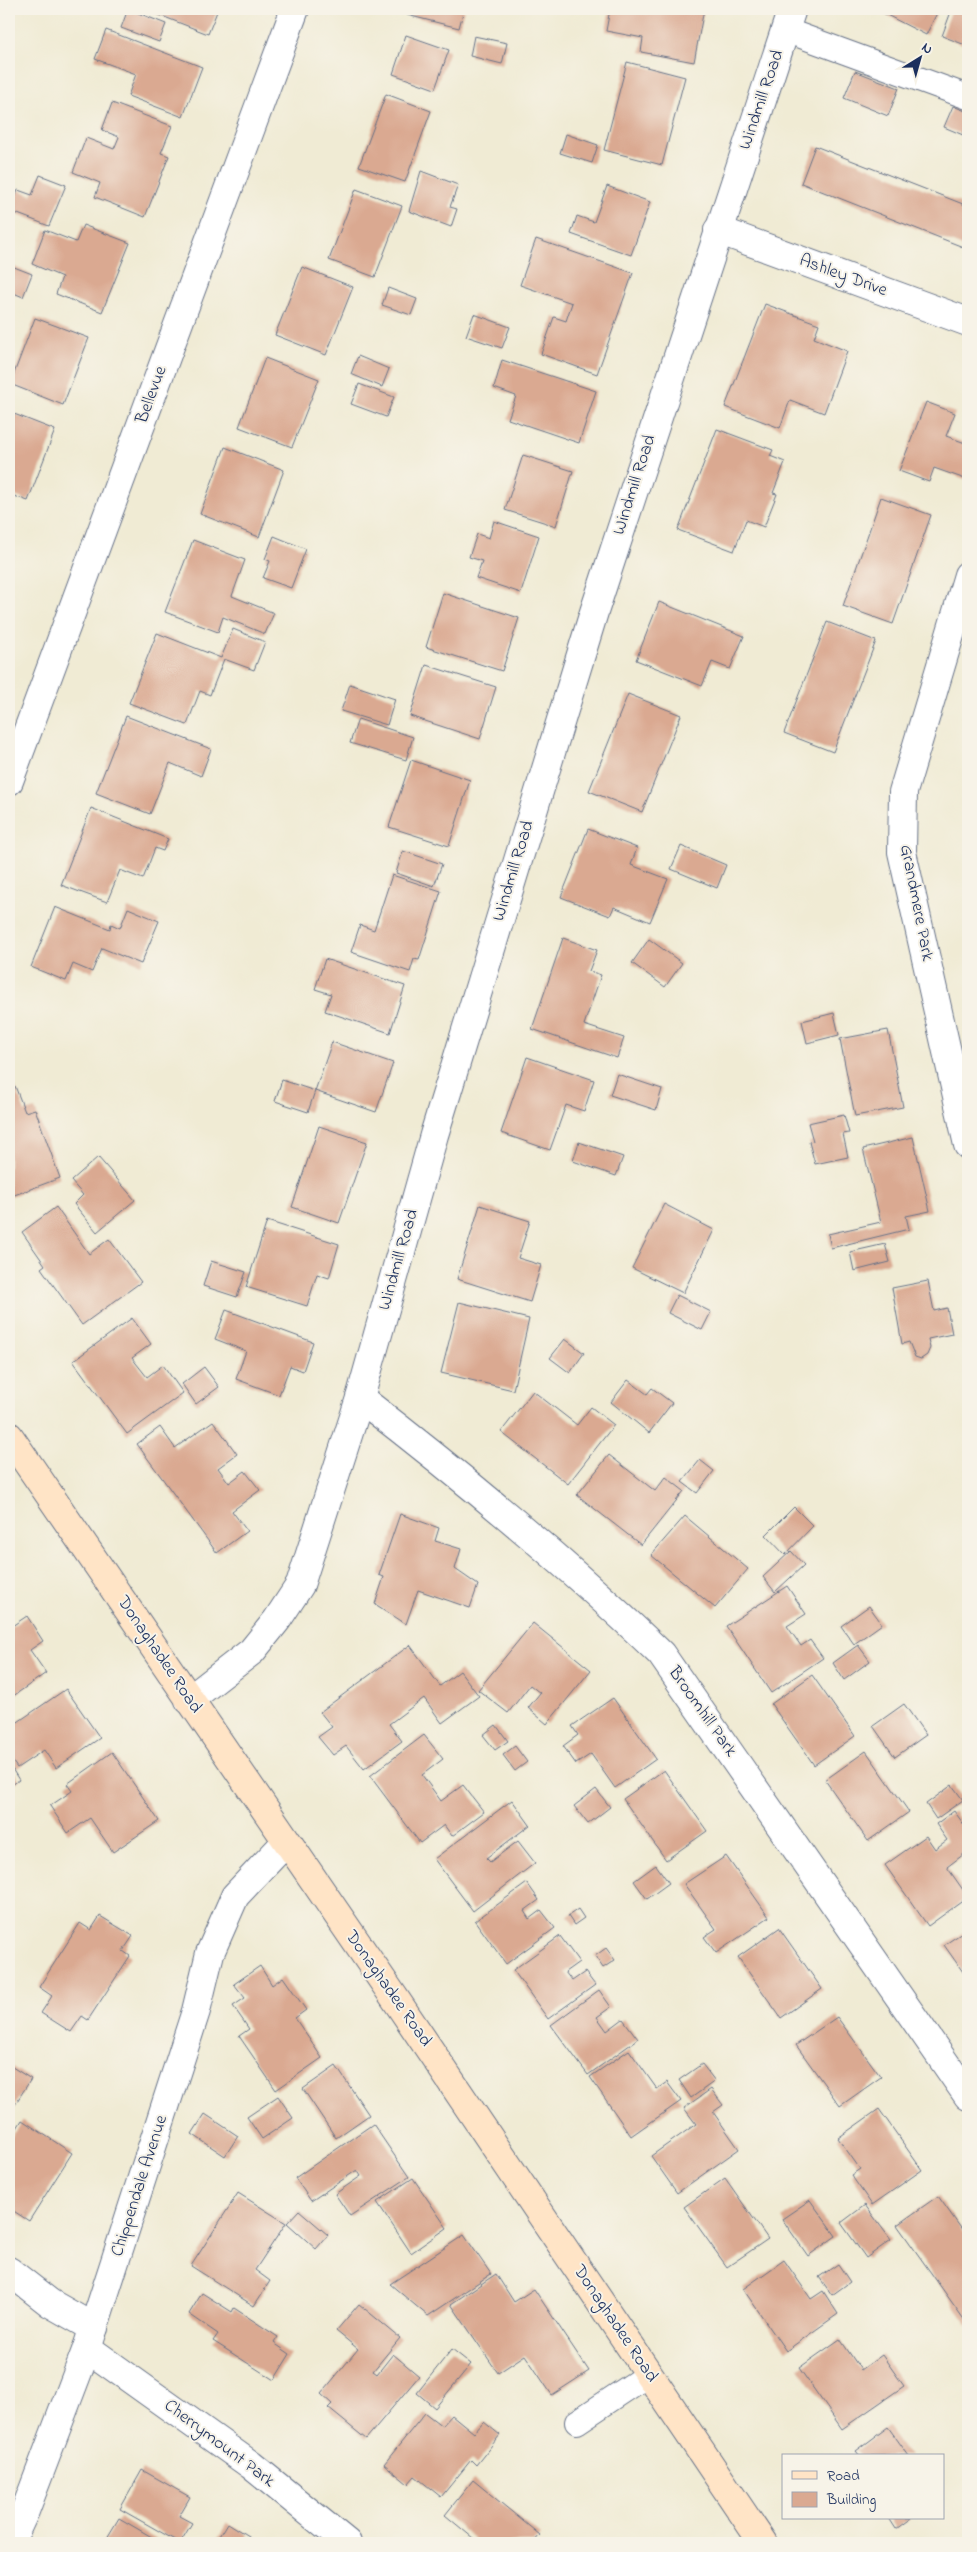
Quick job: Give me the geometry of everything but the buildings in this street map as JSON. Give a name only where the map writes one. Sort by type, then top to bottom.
[{"type":"main road","name":"Donaghadee Road","points":[[9,1436],[394,1997],[764,2543]]},
{"type":"street","name":"Bellevue","points":[[9,782],[295,9]]},
{"type":"street","name":"Windmill Road","points":[[189,1700],[252,1651],[277,1620],[300,1585],[360,1398],[434,1135],[594,612],[718,230],[789,20]]},
{"type":"street","name":"Ashley Drive","points":[[718,230],[968,322]]},
{"type":"street","name":"Grandmere Park","points":[[968,575],[964,606],[903,792],[902,852],[968,1145]]},
{"type":"street","name":"Broomhill Park","points":[[360,1398],[410,1436],[606,1601],[661,1654],[968,2096]]},
{"type":"street","name":"Chippendale Avenue","points":[[10,2543],[25,2511],[91,2338],[196,2011],[210,1952],[235,1896],[286,1842]]},
{"type":"street","name":"Cherrymount Park","points":[[9,2271],[347,2543]]},
{"type":"lane","points":[[789,20],[968,97]]},
{"type":"lane","points":[[577,2422],[649,2374]]}]
